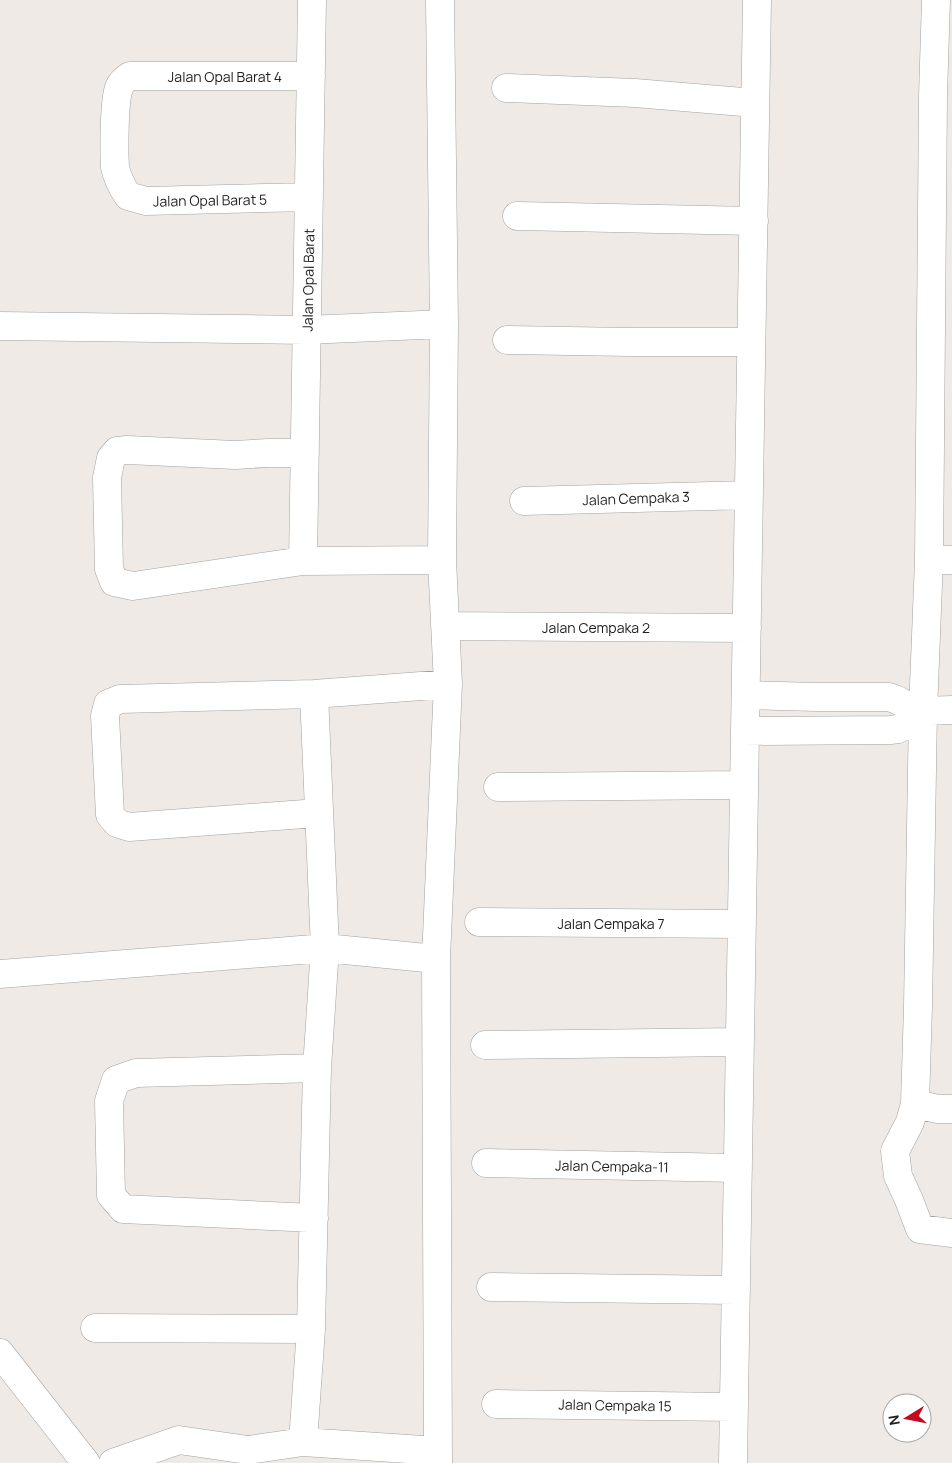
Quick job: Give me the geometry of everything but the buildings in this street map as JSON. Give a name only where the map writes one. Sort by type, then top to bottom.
[{"type":"street","name":"Jalan Opal Barat","points":[[303,561],[312,0]]},
{"type":"street","points":[[113,1463],[179,1440],[223,1455],[303,1442],[438,1457],[436,959],[448,684],[442,560],[444,324],[440,0]]},
{"type":"street","points":[[733,1463],[757,0]]},
{"type":"street","points":[[936,0],[933,96],[940,560],[919,712],[918,1006],[915,1104],[910,1122],[895,1151],[898,1176],[920,1229],[952,1232]]},
{"type":"street","name":"Jalan Opal Barat 5","points":[[139,76],[130,76],[124,79],[119,87],[118,96],[115,168],[121,185],[128,196],[146,201],[309,197]]},
{"type":"street","name":"Jalan Opal Barat 4","points":[[139,76],[311,76]]},
{"type":"street","points":[[506,88],[635,93],[755,103]]},
{"type":"street","points":[[517,216],[754,221]]},
{"type":"street","points":[[0,326],[307,330],[444,324]]},
{"type":"street","points":[[507,340],[751,342]]},
{"type":"street","points":[[305,453],[236,455],[117,451],[111,458],[107,478],[108,569],[114,582],[133,586],[303,561],[442,560]]},
{"type":"street","name":"Jalan Cempaka 3","points":[[524,501],[749,495]]},
{"type":"street","name":"Jalan Cempaka 2","points":[[444,626],[747,628]]},
{"type":"street","points":[[318,812],[129,827],[118,823],[110,815],[106,716],[108,704],[120,699],[314,694],[448,684]]},
{"type":"street","points":[[303,1442],[311,1329],[317,1068],[325,948],[314,694]]},
{"type":"street","points":[[746,695],[889,697],[919,712],[952,710]]},
{"type":"street","points":[[745,731],[890,730],[898,729],[905,725],[919,712]]},
{"type":"street","points":[[498,787],[744,785]]},
{"type":"street","name":"Jalan Cempaka 7","points":[[479,922],[742,924]]},
{"type":"street","points":[[0,974],[325,948],[436,959]]},
{"type":"street","points":[[485,1045],[740,1042]]},
{"type":"street","points":[[314,1218],[123,1209],[111,1195],[109,1101],[116,1080],[136,1073],[317,1068]]},
{"type":"street","points":[[915,1104],[938,1109],[952,1109]]},
{"type":"street","name":"Jalan Cempaka-11","points":[[486,1164],[738,1168]]},
{"type":"street","points":[[491,1287],[736,1290]]},
{"type":"street","points":[[95,1328],[311,1329]]},
{"type":"street","points":[[0,1353],[86,1463]]},
{"type":"street","name":"Jalan Cempaka 15","points":[[496,1404],[734,1407]]}]
